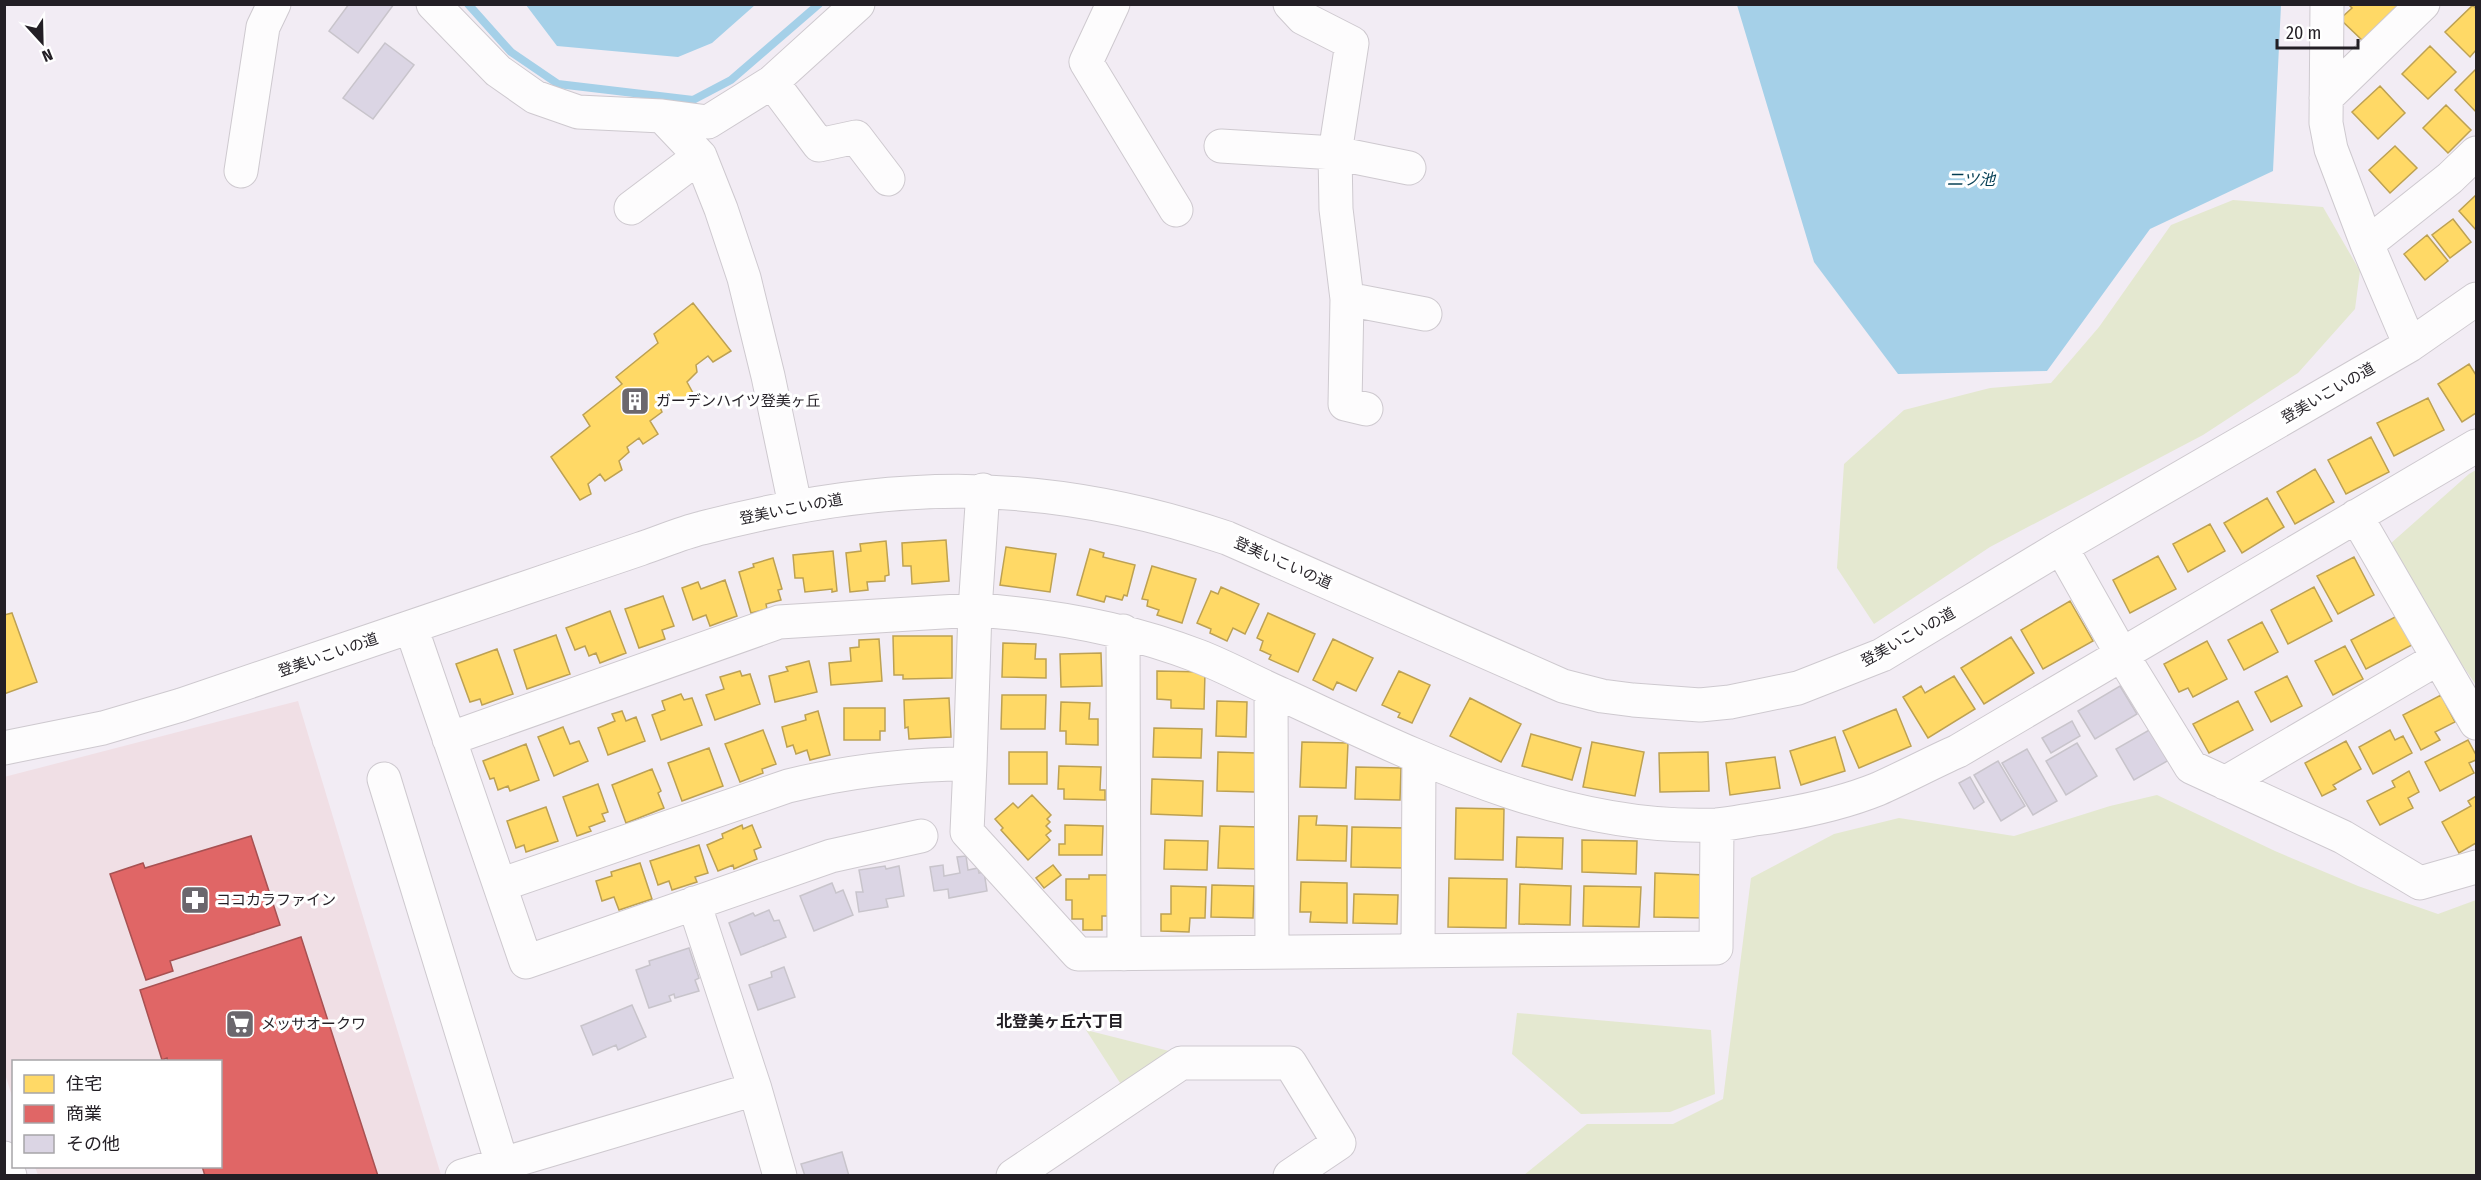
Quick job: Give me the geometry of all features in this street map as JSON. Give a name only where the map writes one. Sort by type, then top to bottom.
[{"type":"street","points":[[241,171],[263,27],[274,4]]},
{"type":"street","points":[[433,4],[498,71],[535,97],[578,112],[662,116],[708,122],[772,82],[858,4]]},
{"type":"street","points":[[1113,4],[1086,62],[1176,210]]},
{"type":"street","points":[[1290,4],[1303,18],[1352,43],[1335,153],[1336,209],[1347,299],[1345,404],[1366,409]]},
{"type":"street","points":[[2327,4],[2326,123],[2331,149],[2367,244],[2410,345]]},
{"type":"street","points":[[2326,98],[2422,4]]},
{"type":"street","points":[[772,82],[819,145],[856,137],[888,179]]},
{"type":"street","points":[[662,116],[699,156],[721,209],[744,278],[768,376],[795,505]]},
{"type":"street","points":[[1221,146],[1335,153],[1409,168]]},
{"type":"street","points":[[2367,244],[2450,178],[2476,153]]},
{"type":"street","points":[[631,208],[699,156]]},
{"type":"street","points":[[1347,299],[1425,314]]},
{"type":"street","name":"登美いこいの道","points":[[4,748],[63,738],[142,717],[699,528],[795,505],[875,494],[929,490],[983,490],[1074,499],[1189,525],[1227,538],[1563,686],[1602,696],[1700,705],[1760,697],[1798,688],[1882,655],[2061,547],[2410,345],[2476,299]]},
{"type":"street","points":[[449,739],[779,622],[975,610],[1069,619],[1123,632],[1199,656],[1419,758],[1522,797],[1558,807],[1623,819],[1717,825],[1797,813],[1837,803],[1877,789],[1958,751],[2476,446]]},
{"type":"street","points":[[983,490],[975,610],[968,832],[1078,954],[1716,948],[1717,825]]},
{"type":"street","points":[[2356,516],[2476,723]]},
{"type":"street","points":[[2061,547],[2122,655],[2191,767],[2343,837],[2420,883],[2476,867]]},
{"type":"street","points":[[411,627],[526,962],[831,856],[921,836]]},
{"type":"street","points":[[1123,632],[1124,954]]},
{"type":"street","points":[[2225,783],[2437,659]]},
{"type":"street","points":[[1271,690],[1272,952]]},
{"type":"street","points":[[1418,951],[1419,758]]},
{"type":"street","points":[[500,885],[799,783],[874,768],[922,764],[970,764]]},
{"type":"street","points":[[384,779],[502,1164]]},
{"type":"street","points":[[694,903],[755,1089],[780,1176]]},
{"type":"street","points":[[1013,1176],[1181,1063],[1290,1063],[1339,1143],[1290,1176]]},
{"type":"street","points":[[462,1176],[755,1089]]},
{"type":"street","points":[[4,1158],[10,1176]]},
{"type":"shaded area","points":[[298,701],[441,1175],[38,1175],[35,1168],[222,1168],[222,1060],[12,1060],[12,1096],[4,1071],[4,777]]},
{"type":"green space","points":[[2233,200],[2323,207],[2360,271],[2355,309],[2298,373],[2203,435],[1990,547],[1874,624],[1837,568],[1844,464],[1904,410],[1990,388],[2051,383],[2099,327],[2171,225]]},
{"type":"green space","points":[[2476,470],[2476,685],[2435,625],[2390,544]]},
{"type":"green space","points":[[2157,795],[2275,851],[2358,886],[2438,914],[2476,900],[2476,1175],[1524,1175],[1587,1124],[1673,1124],[1723,1099],[1751,878],[1834,834],[1899,818],[2014,836],[2110,806]]},
{"type":"green space","points":[[1517,1013],[1711,1030],[1715,1094],[1670,1112],[1581,1114],[1512,1054]]},
{"type":"green space","points":[[1086,1030],[1181,1054],[1124,1089]]},
{"type":"water","points":[[526,5],[755,5],[712,43],[678,57],[557,46]]},
{"type":"water","name":"二ツ池","points":[[1737,5],[2281,5],[2273,171],[2150,229],[2047,371],[1898,374],[1814,262]]},
{"type":"building: 住宅","points":[[2348,4],[2401,4],[2364,42],[2340,19],[2352,8]]},
{"type":"building: 住宅","points":[[2473,5],[2476,9],[2476,50],[2470,57],[2445,32]]},
{"type":"building: 住宅","points":[[2430,46],[2456,72],[2428,99],[2402,74]]},
{"type":"building: 住宅","points":[[2476,69],[2476,112],[2455,90]]},
{"type":"building: 住宅","points":[[2380,86],[2405,113],[2378,139],[2352,112]]},
{"type":"building: 住宅","points":[[2446,105],[2471,130],[2448,153],[2423,128]]},
{"type":"building: 住宅","points":[[2395,146],[2417,168],[2390,193],[2369,170]]},
{"type":"building: 住宅","points":[[2476,195],[2476,230],[2459,211]]},
{"type":"building: 住宅","points":[[2453,219],[2471,242],[2450,258],[2432,235]]},
{"type":"building: 住宅","points":[[2427,235],[2448,261],[2425,280],[2404,254]]},
{"type":"building: 住宅","name":"ガーデンハイツ登美ヶ丘","points":[[693,303],[731,351],[713,362],[708,356],[696,365],[697,372],[687,382],[694,395],[677,403],[674,398],[660,407],[662,412],[650,421],[658,434],[643,444],[639,438],[627,447],[629,452],[619,461],[622,470],[605,481],[600,474],[588,484],[591,494],[580,500],[551,457],[590,426],[583,415],[622,384],[616,377],[658,343],[654,334]]},
{"type":"building: 住宅","points":[[2469,364],[2476,375],[2476,413],[2462,422],[2438,384]]},
{"type":"building: 住宅","points":[[2428,398],[2444,430],[2394,456],[2377,423]]},
{"type":"building: 住宅","points":[[2371,437],[2389,472],[2346,494],[2328,460]]},
{"type":"building: 住宅","points":[[2315,469],[2334,502],[2295,524],[2277,492]]},
{"type":"building: 住宅","points":[[2267,498],[2284,527],[2242,553],[2224,523]]},
{"type":"building: 住宅","points":[[2210,524],[2225,551],[2188,572],[2173,544]]},
{"type":"building: 住宅","points":[[946,540],[949,581],[912,584],[911,566],[903,566],[902,543]]},
{"type":"building: 住宅","points":[[886,541],[889,575],[885,576],[885,581],[867,582],[868,590],[850,592],[846,553],[861,551],[860,544]]},
{"type":"building: 住宅","points":[[1006,547],[1056,554],[1050,592],[1000,585]]},
{"type":"building: 住宅","points":[[1090,549],[1104,553],[1103,557],[1135,565],[1127,596],[1124,595],[1122,600],[1106,596],[1104,602],[1077,595]]},
{"type":"building: 住宅","points":[[833,551],[837,591],[832,592],[832,589],[805,592],[803,578],[795,578],[793,555]]},
{"type":"building: 住宅","points":[[2158,556],[2176,589],[2130,613],[2113,580]]},
{"type":"building: 住宅","points":[[2354,557],[2374,595],[2338,614],[2317,576]]},
{"type":"building: 住宅","points":[[773,558],[782,589],[778,590],[781,600],[766,604],[767,609],[751,613],[739,572],[754,567],[753,564]]},
{"type":"building: 住宅","points":[[1152,566],[1196,579],[1182,623],[1157,615],[1159,610],[1147,606],[1148,600],[1142,599]]},
{"type":"building: 住宅","points":[[725,580],[737,616],[710,626],[706,615],[693,620],[682,588],[698,582],[701,589]]},
{"type":"building: 住宅","points":[[1221,587],[1259,604],[1245,634],[1233,628],[1227,641],[1210,633],[1211,629],[1197,623],[1211,591],[1218,594]]},
{"type":"building: 住宅","points":[[2314,587],[2332,621],[2288,644],[2271,610]]},
{"type":"building: 住宅","points":[[663,596],[674,626],[662,630],[665,639],[639,648],[625,609]]},
{"type":"building: 住宅","points":[[2070,601],[2093,641],[2043,669],[2021,630]]},
{"type":"building: 住宅","points":[[610,611],[626,653],[600,663],[596,653],[589,656],[585,646],[575,650],[566,628]]},
{"type":"building: 住宅","points":[[12,613],[37,682],[4,694],[4,615]]},
{"type":"building: 住宅","points":[[1268,613],[1315,634],[1298,672],[1269,659],[1271,655],[1260,650],[1263,641],[1257,638]]},
{"type":"building: 住宅","points":[[2397,616],[2412,645],[2366,669],[2351,640]]},
{"type":"building: 住宅","points":[[2262,622],[2278,652],[2244,670],[2228,640]]},
{"type":"building: 住宅","points":[[556,635],[570,674],[527,689],[514,650]]},
{"type":"building: 住宅","points":[[893,636],[952,636],[952,678],[903,679],[903,675],[894,675]]},
{"type":"building: 住宅","points":[[2011,637],[2034,673],[1984,704],[1961,668]]},
{"type":"building: 住宅","points":[[879,639],[882,681],[831,685],[829,663],[851,661],[850,648],[859,647],[859,640]]},
{"type":"building: 住宅","points":[[1333,639],[1373,658],[1356,691],[1337,682],[1333,690],[1313,680]]},
{"type":"building: 住宅","points":[[2207,641],[2227,679],[2193,697],[2188,688],[2179,692],[2164,664]]},
{"type":"building: 住宅","points":[[1003,643],[1036,644],[1035,659],[1046,659],[1046,678],[1002,677]]},
{"type":"building: 住宅","points":[[2345,646],[2363,679],[2333,695],[2315,661]]},
{"type":"building: 住宅","points":[[497,649],[513,694],[482,705],[480,699],[470,702],[456,664]]},
{"type":"building: 住宅","points":[[1101,653],[1102,686],[1061,687],[1060,654]]},
{"type":"building: 住宅","points":[[809,661],[817,692],[775,702],[769,676],[788,671],[786,667]]},
{"type":"building: 住宅","points":[[740,671],[742,676],[750,674],[760,704],[715,720],[706,695],[724,689],[720,677]]},
{"type":"building: 住宅","points":[[1157,671],[1205,672],[1204,709],[1171,708],[1171,700],[1157,699]]},
{"type":"building: 住宅","points":[[1399,671],[1430,685],[1412,723],[1398,717],[1400,713],[1382,705]]},
{"type":"building: 住宅","points":[[1954,676],[1975,709],[1928,738],[1903,697],[1921,686],[1925,693]]},
{"type":"building: 住宅","points":[[2287,676],[2302,706],[2271,722],[2255,692]]},
{"type":"building: 住宅","points":[[681,694],[684,700],[692,698],[702,725],[661,740],[652,715],[665,710],[662,701]]},
{"type":"building: 住宅","points":[[1002,695],[1046,695],[1045,729],[1001,729]]},
{"type":"building: 住宅","points":[[2441,695],[2455,722],[2435,732],[2440,740],[2421,750],[2403,715]]},
{"type":"building: 住宅","points":[[949,698],[951,737],[909,739],[908,727],[905,728],[904,700]]},
{"type":"building: 住宅","points":[[1470,698],[1521,724],[1501,762],[1450,736]]},
{"type":"building: 住宅","points":[[1217,701],[1247,702],[1246,737],[1216,736]]},
{"type":"building: 住宅","points":[[2238,701],[2253,730],[2209,753],[2193,724]]},
{"type":"building: 住宅","points":[[1061,702],[1090,703],[1089,719],[1098,719],[1098,745],[1066,744],[1066,731],[1060,731]]},
{"type":"building: 住宅","points":[[844,708],[885,708],[885,731],[880,731],[880,740],[844,740]]},
{"type":"building: 住宅","points":[[1896,709],[1911,746],[1859,768],[1843,731]]},
{"type":"building: 住宅","points":[[622,711],[626,721],[636,717],[645,741],[608,755],[598,728],[615,721],[612,714]]},
{"type":"building: 住宅","points":[[818,711],[830,755],[810,760],[807,750],[796,754],[793,745],[787,747],[782,727],[806,720],[805,715]]},
{"type":"building: 住宅","points":[[563,727],[570,744],[579,741],[588,761],[554,776],[538,737]]},
{"type":"building: 住宅","points":[[1154,728],[1202,729],[1201,758],[1153,757]]},
{"type":"building: 住宅","points":[[763,730],[776,764],[762,769],[763,773],[740,782],[725,744]]},
{"type":"building: 住宅","points":[[2390,730],[2395,740],[2403,736],[2412,753],[2373,774],[2359,747]]},
{"type":"building: 住宅","points":[[1531,734],[1581,748],[1572,780],[1522,766]]},
{"type":"building: 住宅","points":[[1835,737],[1845,771],[1801,785],[1790,751]]},
{"type":"building: 住宅","points":[[2468,740],[2476,755],[2476,760],[2469,763],[2474,773],[2440,791],[2425,762]]},
{"type":"building: 住宅","points":[[2346,741],[2361,769],[2333,785],[2336,789],[2322,796],[2305,763]]},
{"type":"building: 住宅","points":[[1302,742],[1348,743],[1346,788],[1300,787]]},
{"type":"building: 住宅","points":[[1592,742],[1644,752],[1635,796],[1583,787]]},
{"type":"building: 住宅","points":[[526,744],[539,780],[510,791],[508,786],[498,790],[494,778],[490,779],[483,761]]},
{"type":"building: 住宅","points":[[709,748],[723,786],[682,801],[668,763]]},
{"type":"building: 住宅","points":[[1009,752],[1047,752],[1047,784],[1009,784]]},
{"type":"building: 住宅","points":[[1218,752],[1256,753],[1255,792],[1217,791]]},
{"type":"building: 住宅","points":[[1708,752],[1709,791],[1660,792],[1659,753]]},
{"type":"building: 住宅","points":[[1775,757],[1780,788],[1730,795],[1726,763]]},
{"type":"building: 住宅","points":[[1059,766],[1101,767],[1100,790],[1105,790],[1105,800],[1064,799],[1064,789],[1058,789]]},
{"type":"building: 住宅","points":[[1356,767],[1401,768],[1400,800],[1355,799]]},
{"type":"building: 住宅","points":[[652,769],[661,791],[658,793],[664,808],[626,823],[612,785]]},
{"type":"building: 住宅","points":[[2409,771],[2419,792],[2408,798],[2413,808],[2380,825],[2367,801],[2395,787],[2392,781]]},
{"type":"building: 住宅","points":[[1152,779],[1203,781],[1202,816],[1151,814]]},
{"type":"building: 住宅","points":[[598,784],[608,812],[602,814],[605,821],[589,827],[591,831],[577,836],[563,797]]},
{"type":"building: 住宅","points":[[1032,795],[1051,815],[1047,819],[1050,822],[1046,826],[1051,831],[1046,835],[1050,840],[1028,860],[1001,830],[1003,828],[995,819],[1013,803],[1018,808]]},
{"type":"building: 住宅","points":[[2476,796],[2476,843],[2459,853],[2442,822],[2471,806],[2468,801]]},
{"type":"building: 住宅","points":[[546,807],[558,841],[526,852],[524,845],[516,848],[507,821]]},
{"type":"building: 住宅","points":[[1456,808],[1504,809],[1503,860],[1455,859]]},
{"type":"building: 住宅","points":[[1299,816],[1317,816],[1316,825],[1347,826],[1346,861],[1297,860]]},
{"type":"building: 住宅","points":[[742,825],[743,829],[752,825],[761,847],[754,850],[757,859],[734,869],[733,865],[718,871],[707,845],[723,838],[722,834]]},
{"type":"building: 住宅","points":[[1065,825],[1103,826],[1102,855],[1059,855],[1059,844],[1065,844]]},
{"type":"building: 住宅","points":[[1220,826],[1258,827],[1257,869],[1218,868]]},
{"type":"building: 住宅","points":[[1352,827],[1406,828],[1405,868],[1351,867]]},
{"type":"building: 住宅","points":[[1517,837],[1563,838],[1562,869],[1516,867]]},
{"type":"building: 住宅","points":[[1165,840],[1208,841],[1207,870],[1164,869]]},
{"type":"building: 住宅","points":[[1582,840],[1637,841],[1636,874],[1582,872]]},
{"type":"building: 住宅","points":[[699,845],[708,873],[695,877],[697,882],[672,890],[669,881],[658,885],[650,861]]},
{"type":"building: 住宅","points":[[640,863],[652,899],[619,910],[614,897],[602,901],[596,881],[612,876],[611,872]]},
{"type":"building: 住宅","points":[[1053,865],[1061,875],[1044,888],[1036,878]]},
{"type":"building: 住宅","points":[[1655,873],[1706,875],[1704,918],[1654,917]]},
{"type":"building: 住宅","points":[[1089,875],[1107,875],[1108,916],[1102,916],[1102,930],[1083,930],[1083,919],[1072,919],[1072,900],[1066,900],[1066,879],[1089,879]]},
{"type":"building: 住宅","points":[[1449,878],[1507,879],[1506,928],[1448,927]]},
{"type":"building: 住宅","points":[[1301,882],[1347,883],[1347,923],[1310,922],[1311,912],[1300,912]]},
{"type":"building: 住宅","points":[[1520,884],[1571,886],[1570,925],[1519,924]]},
{"type":"building: 住宅","points":[[1212,885],[1254,886],[1253,918],[1211,917]]},
{"type":"building: 住宅","points":[[1171,886],[1206,887],[1205,918],[1190,918],[1189,932],[1161,931],[1161,914],[1171,914]]},
{"type":"building: 住宅","points":[[1584,886],[1641,887],[1639,927],[1583,926]]},
{"type":"building: 住宅","points":[[1354,894],[1398,895],[1397,924],[1353,923]]},
{"type":"building: 商業","name":"ココカラファイン","points":[[251,836],[280,925],[170,961],[173,971],[146,980],[110,874],[143,863],[145,868]]},
{"type":"building: 商業","name":"メッサオークワ","points":[[301,937],[378,1176],[205,1176],[203,1168],[222,1168],[222,1060],[168,1060],[167,1058],[162,1060],[140,990]]},
{"type":"building: その他","points":[[349,4],[394,4],[358,53],[329,31]]},
{"type":"building: その他","points":[[385,43],[414,65],[373,119],[343,98]]},
{"type":"building: その他","points":[[2120,686],[2137,714],[2095,739],[2078,711]]},
{"type":"building: その他","points":[[2072,721],[2080,736],[2051,753],[2042,738]]},
{"type":"building: その他","points":[[2151,729],[2169,760],[2134,780],[2116,749]]},
{"type":"building: その他","points":[[2077,743],[2097,776],[2066,795],[2046,761]]},
{"type":"building: その他","points":[[2027,749],[2057,801],[2033,815],[2002,763]]},
{"type":"building: その他","points":[[1998,761],[2025,806],[2001,821],[1974,775]]},
{"type":"building: その他","points":[[1970,777],[1984,802],[1974,809],[1959,783]]},
{"type":"building: その他","points":[[966,856],[968,870],[978,868],[979,873],[984,872],[987,891],[949,898],[948,889],[934,891],[930,867],[943,865],[944,876],[960,873],[957,857]]},
{"type":"building: その他","points":[[885,866],[886,869],[899,866],[904,896],[886,899],[888,907],[859,912],[856,892],[863,892],[859,870]]},
{"type":"building: その他","points":[[832,883],[836,893],[843,890],[853,915],[814,931],[800,896]]},
{"type":"building: その他","points":[[769,910],[774,921],[779,920],[786,937],[741,955],[729,923],[753,913],[755,916]]},
{"type":"building: その他","points":[[689,948],[699,978],[695,980],[699,991],[675,998],[674,994],[669,996],[671,1001],[649,1008],[636,970],[650,965],[649,961]]},
{"type":"building: その他","points":[[784,967],[795,997],[758,1010],[749,985],[772,977],[771,972]]},
{"type":"building: その他","points":[[632,1005],[646,1037],[618,1050],[616,1045],[593,1055],[581,1026]]},
{"type":"building: その他","points":[[842,1152],[849,1176],[805,1176],[801,1164]]},
{"type":"waterway","points":[[468,4],[511,52],[558,84],[693,100],[731,80],[819,4]]},
{"type":"place","name":"ガーデンハイツ登美ヶ丘","points":[[635,401]]},
{"type":"place","name":"ココカラファイン","points":[[195,900]]},
{"type":"place","name":"メッサオークワ","points":[[240,1024]]},
{"type":"district","name":"北登美ヶ丘六丁目","points":[[1060,1021]]}]
